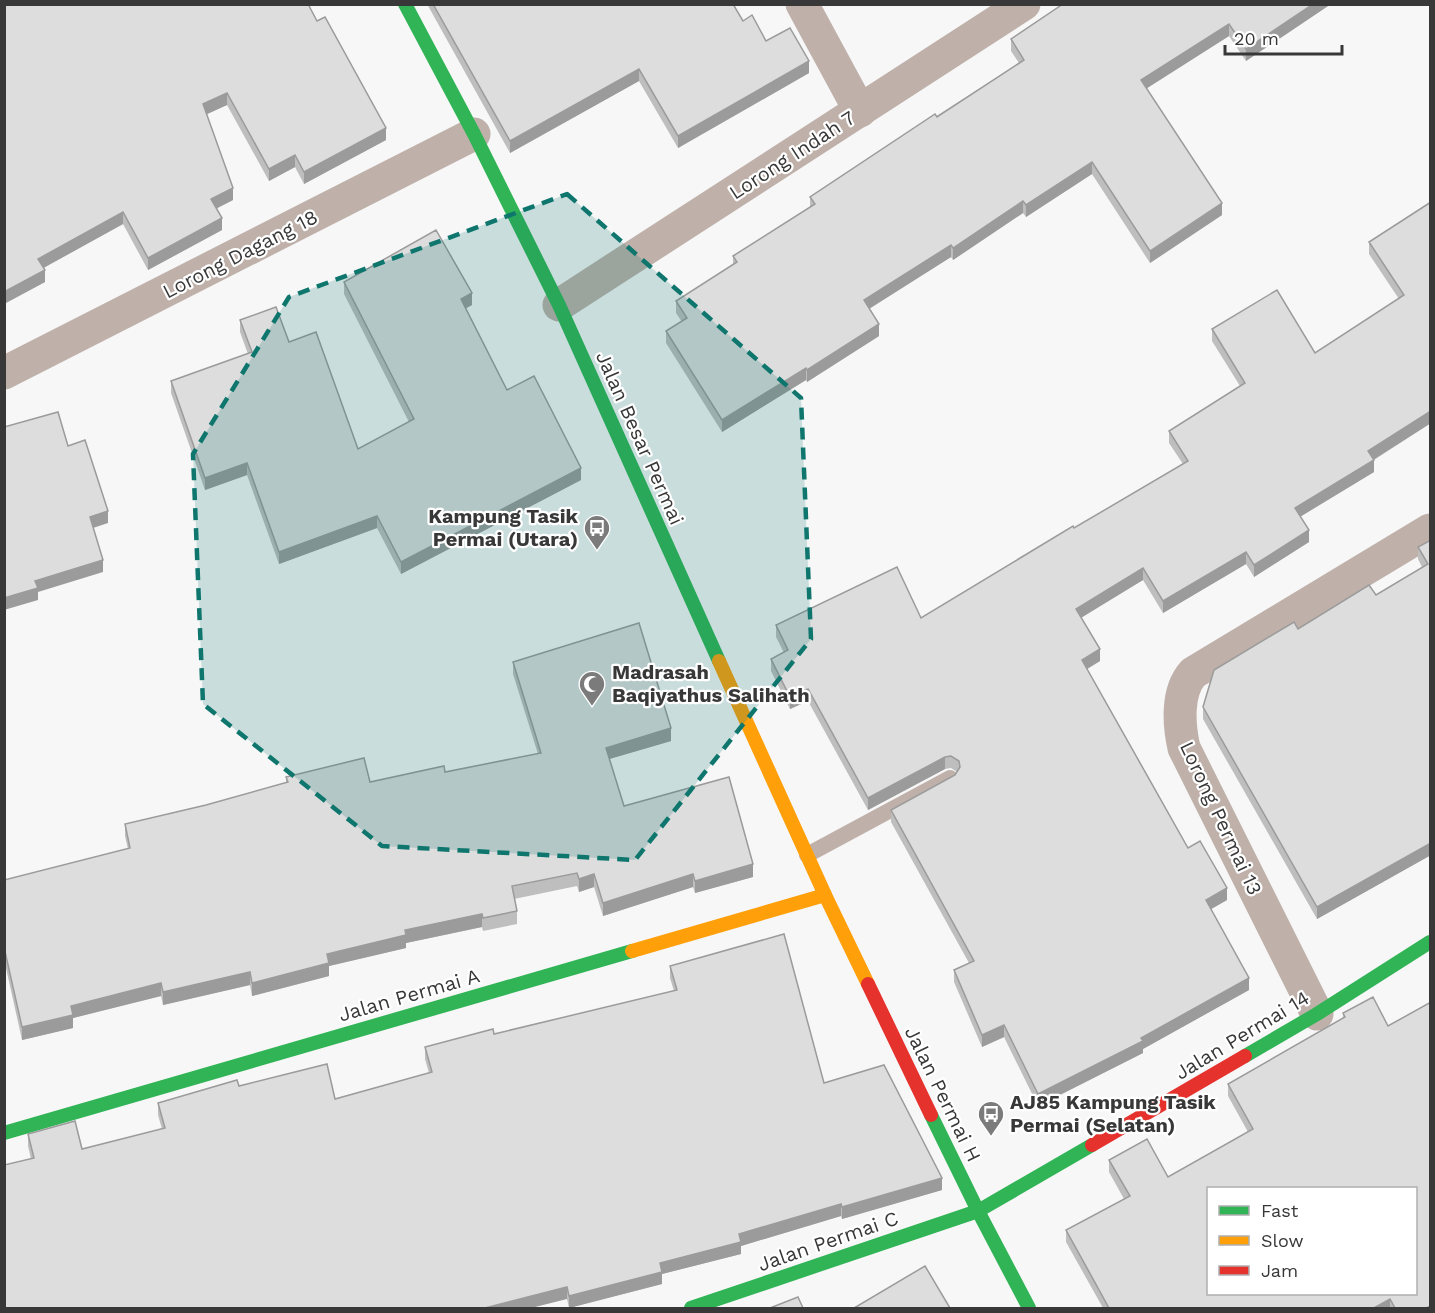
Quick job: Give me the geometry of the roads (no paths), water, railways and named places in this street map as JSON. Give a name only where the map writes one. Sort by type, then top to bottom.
[{"type":"street","name":"Jalan Besar Permai","points":[[405,4],[474,134],[559,305],[825,895]]},
{"type":"street","points":[[802,4],[860,111]]},
{"type":"street","name":"Lorong Indah 7","points":[[559,305],[1024,4]]},
{"type":"street","name":"Lorong Dagang 18","points":[[4,374],[474,134]]},
{"type":"street","name":"Lorong Permai 13","points":[[1317,1014],[1184,748],[1180,729],[1184,688],[1193,673],[1431,530]]},
{"type":"street","name":"Jalan Permai A","points":[[4,1133],[825,895]]},
{"type":"street","name":"Jalan Permai H","points":[[825,895],[978,1211],[1029,1308]]},
{"type":"street","name":"Jalan Permai 14","points":[[978,1211],[1317,1014],[1431,942]]},
{"type":"street","name":"Jalan Permai C","points":[[691,1308],[978,1211]]},
{"type":"lane","points":[[807,855],[950,778]]},
{"type":"place","name":"Kampung Tasik Permai (Utara)","points":[[597,551]]},
{"type":"place","name":"Madrasah Baqiyathus Salihath","points":[[592,707]]},
{"type":"place","name":"AJ85 Kampung Tasik Permai (Selatan)","points":[[991,1137]]}]
